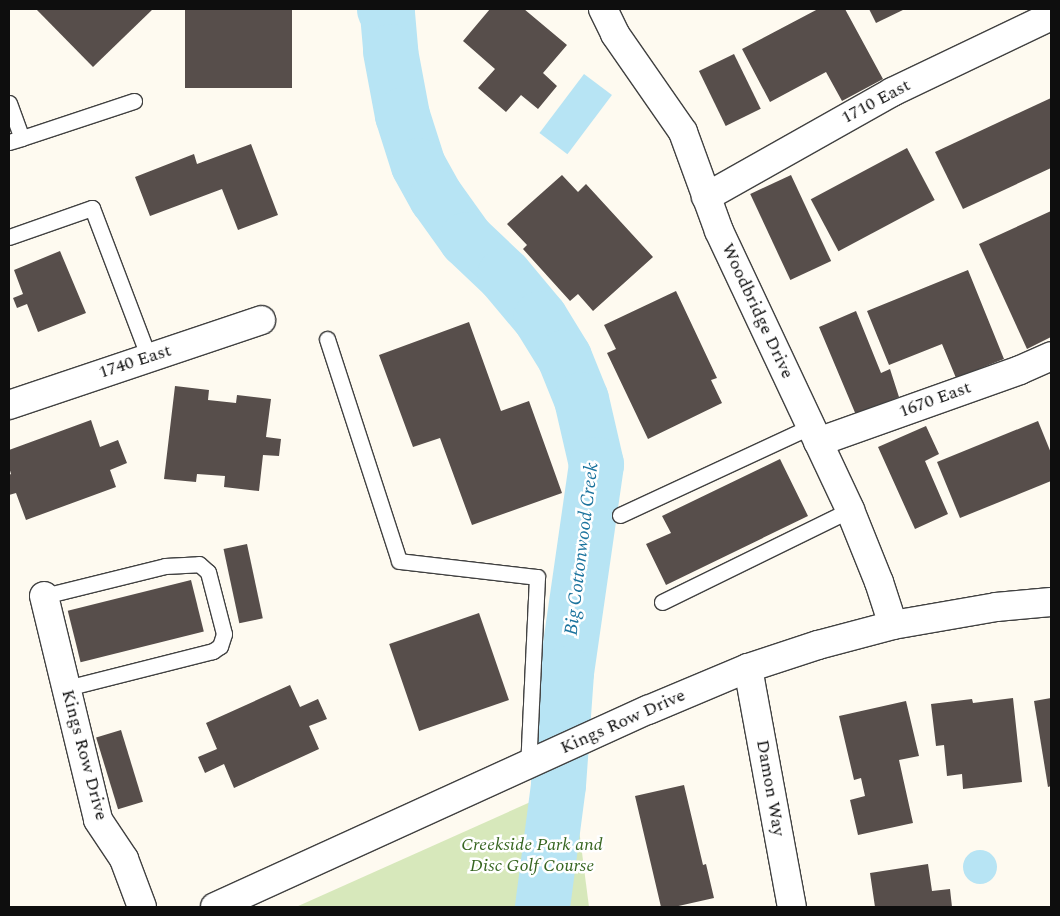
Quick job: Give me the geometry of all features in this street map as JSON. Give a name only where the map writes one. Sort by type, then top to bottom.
[{"type":"street","name":"Woodbridge Drive","points":[[602,9],[615,34],[682,132],[719,231],[850,510],[879,582],[892,625]]},
{"type":"street","name":"1710 East","points":[[706,197],[892,92],[1051,16]]},
{"type":"street","name":"1740 East","points":[[9,404],[262,320]]},
{"type":"street","name":"1670 East","points":[[815,434],[1020,370],[1051,356]]},
{"type":"street","name":"Kings Row Drive","points":[[44,596],[98,820],[124,859],[142,907]]},
{"type":"street","name":"Kings Row Drive","points":[[215,907],[648,710],[748,668],[818,644],[892,625],[996,607],[1051,602]]},
{"type":"street","name":"Damon Way","points":[[748,668],[792,907]]},
{"type":"lane","points":[[9,103],[15,140],[134,101]]},
{"type":"lane","points":[[9,237],[92,208],[149,358]]},
{"type":"lane","points":[[327,339],[399,561],[537,576],[528,765]]},
{"type":"lane","points":[[620,515],[815,434]]},
{"type":"lane","points":[[662,602],[850,510]]},
{"type":"lane","points":[[44,596],[165,566],[199,564],[208,572],[224,634],[220,646],[213,651],[66,688]]},
{"type":"green space","name":"Creekside Park and Disc Golf Course","points":[[573,783],[589,907],[296,907]]},
{"type":"water","points":[[584,74],[612,95],[567,154],[539,133]]},
{"type":"water","points":[[980,850],[992,855],[997,867],[992,879],[980,884],[968,879],[963,867],[968,855]]},
{"type":"building","points":[[36,9],[153,9],[93,67]]},
{"type":"building","points":[[185,9],[292,9],[292,88],[185,88]]},
{"type":"building","points":[[490,9],[524,9],[567,45],[543,73],[557,86],[538,109],[521,95],[506,112],[478,88],[495,69],[463,41]]},
{"type":"building","points":[[818,9],[845,9],[883,79],[842,101],[826,72],[770,102],[742,49]]},
{"type":"building","points":[[869,9],[905,9],[876,23]]},
{"type":"building","points":[[734,54],[761,109],[726,126],[699,71]]},
{"type":"building","points":[[1051,98],[1051,168],[963,209],[935,152]]},
{"type":"building","points":[[251,144],[278,215],[238,230],[222,189],[150,216],[135,177],[194,154],[197,164]]},
{"type":"building","points":[[907,148],[935,200],[838,251],[811,199]]},
{"type":"building","points":[[562,175],[578,192],[586,184],[653,257],[593,311],[578,294],[570,301],[523,249],[527,245],[507,224]]},
{"type":"building","points":[[791,175],[831,261],[790,280],[750,194]]},
{"type":"building","points":[[1051,211],[1051,337],[1027,349],[979,244]]},
{"type":"building","points":[[60,251],[86,313],[38,332],[27,304],[17,308],[13,298],[23,294],[14,270]]},
{"type":"building","points":[[968,270],[1004,359],[956,378],[942,344],[889,365],[867,311]]},
{"type":"building","points":[[676,291],[717,378],[711,380],[722,403],[648,439],[607,353],[616,349],[604,325]]},
{"type":"building","points":[[856,311],[881,373],[890,369],[899,397],[856,415],[819,327]]},
{"type":"building","points":[[469,322],[501,411],[529,401],[562,493],[472,525],[440,438],[413,447],[379,355]]},
{"type":"building","points":[[175,386],[209,390],[208,400],[236,403],[237,395],[271,399],[266,437],[281,439],[279,456],[263,455],[259,491],[224,487],[225,476],[197,474],[196,482],[164,479]]},
{"type":"building","points":[[91,420],[100,447],[118,440],[127,463],[110,470],[116,487],[26,520],[16,493],[9,495],[9,475],[11,474],[9,450]]},
{"type":"building","points":[[1038,421],[1051,453],[1051,481],[960,518],[937,462]]},
{"type":"building","points":[[926,426],[939,454],[925,461],[948,514],[915,529],[878,447]]},
{"type":"building","points":[[780,459],[808,516],[666,585],[646,544],[671,533],[662,516]]},
{"type":"building","points":[[247,544],[263,618],[239,623],[224,549]]},
{"type":"building","points":[[191,580],[204,631],[81,662],[68,611]]},
{"type":"building","points":[[479,613],[509,700],[419,731],[389,644]]},
{"type":"building","points":[[290,685],[300,707],[318,699],[327,719],[309,726],[319,749],[234,788],[224,764],[205,773],[198,757],[217,749],[206,723]]},
{"type":"building","points":[[1013,698],[1022,782],[963,789],[962,774],[947,776],[944,745],[936,746],[931,704],[972,699],[973,703]]},
{"type":"building","points":[[1051,698],[1051,786],[1048,787],[1034,701]]},
{"type":"building","points":[[906,701],[919,756],[899,760],[913,823],[858,835],[850,800],[865,796],[861,778],[854,780],[839,716]]},
{"type":"building","points":[[121,730],[143,802],[118,809],[96,738]]},
{"type":"building","points":[[684,785],[703,865],[706,864],[714,898],[674,907],[661,907],[635,796]]},
{"type":"building","points":[[928,864],[932,891],[950,889],[952,907],[875,907],[870,873]]},
{"type":"waterway","name":"Big Cottonwood Creek","points":[[384,9],[387,13],[390,51],[402,115],[418,165],[436,197],[466,239],[504,275],[540,318],[564,357],[581,399],[596,464],[566,673],[558,785],[542,907]]}]
